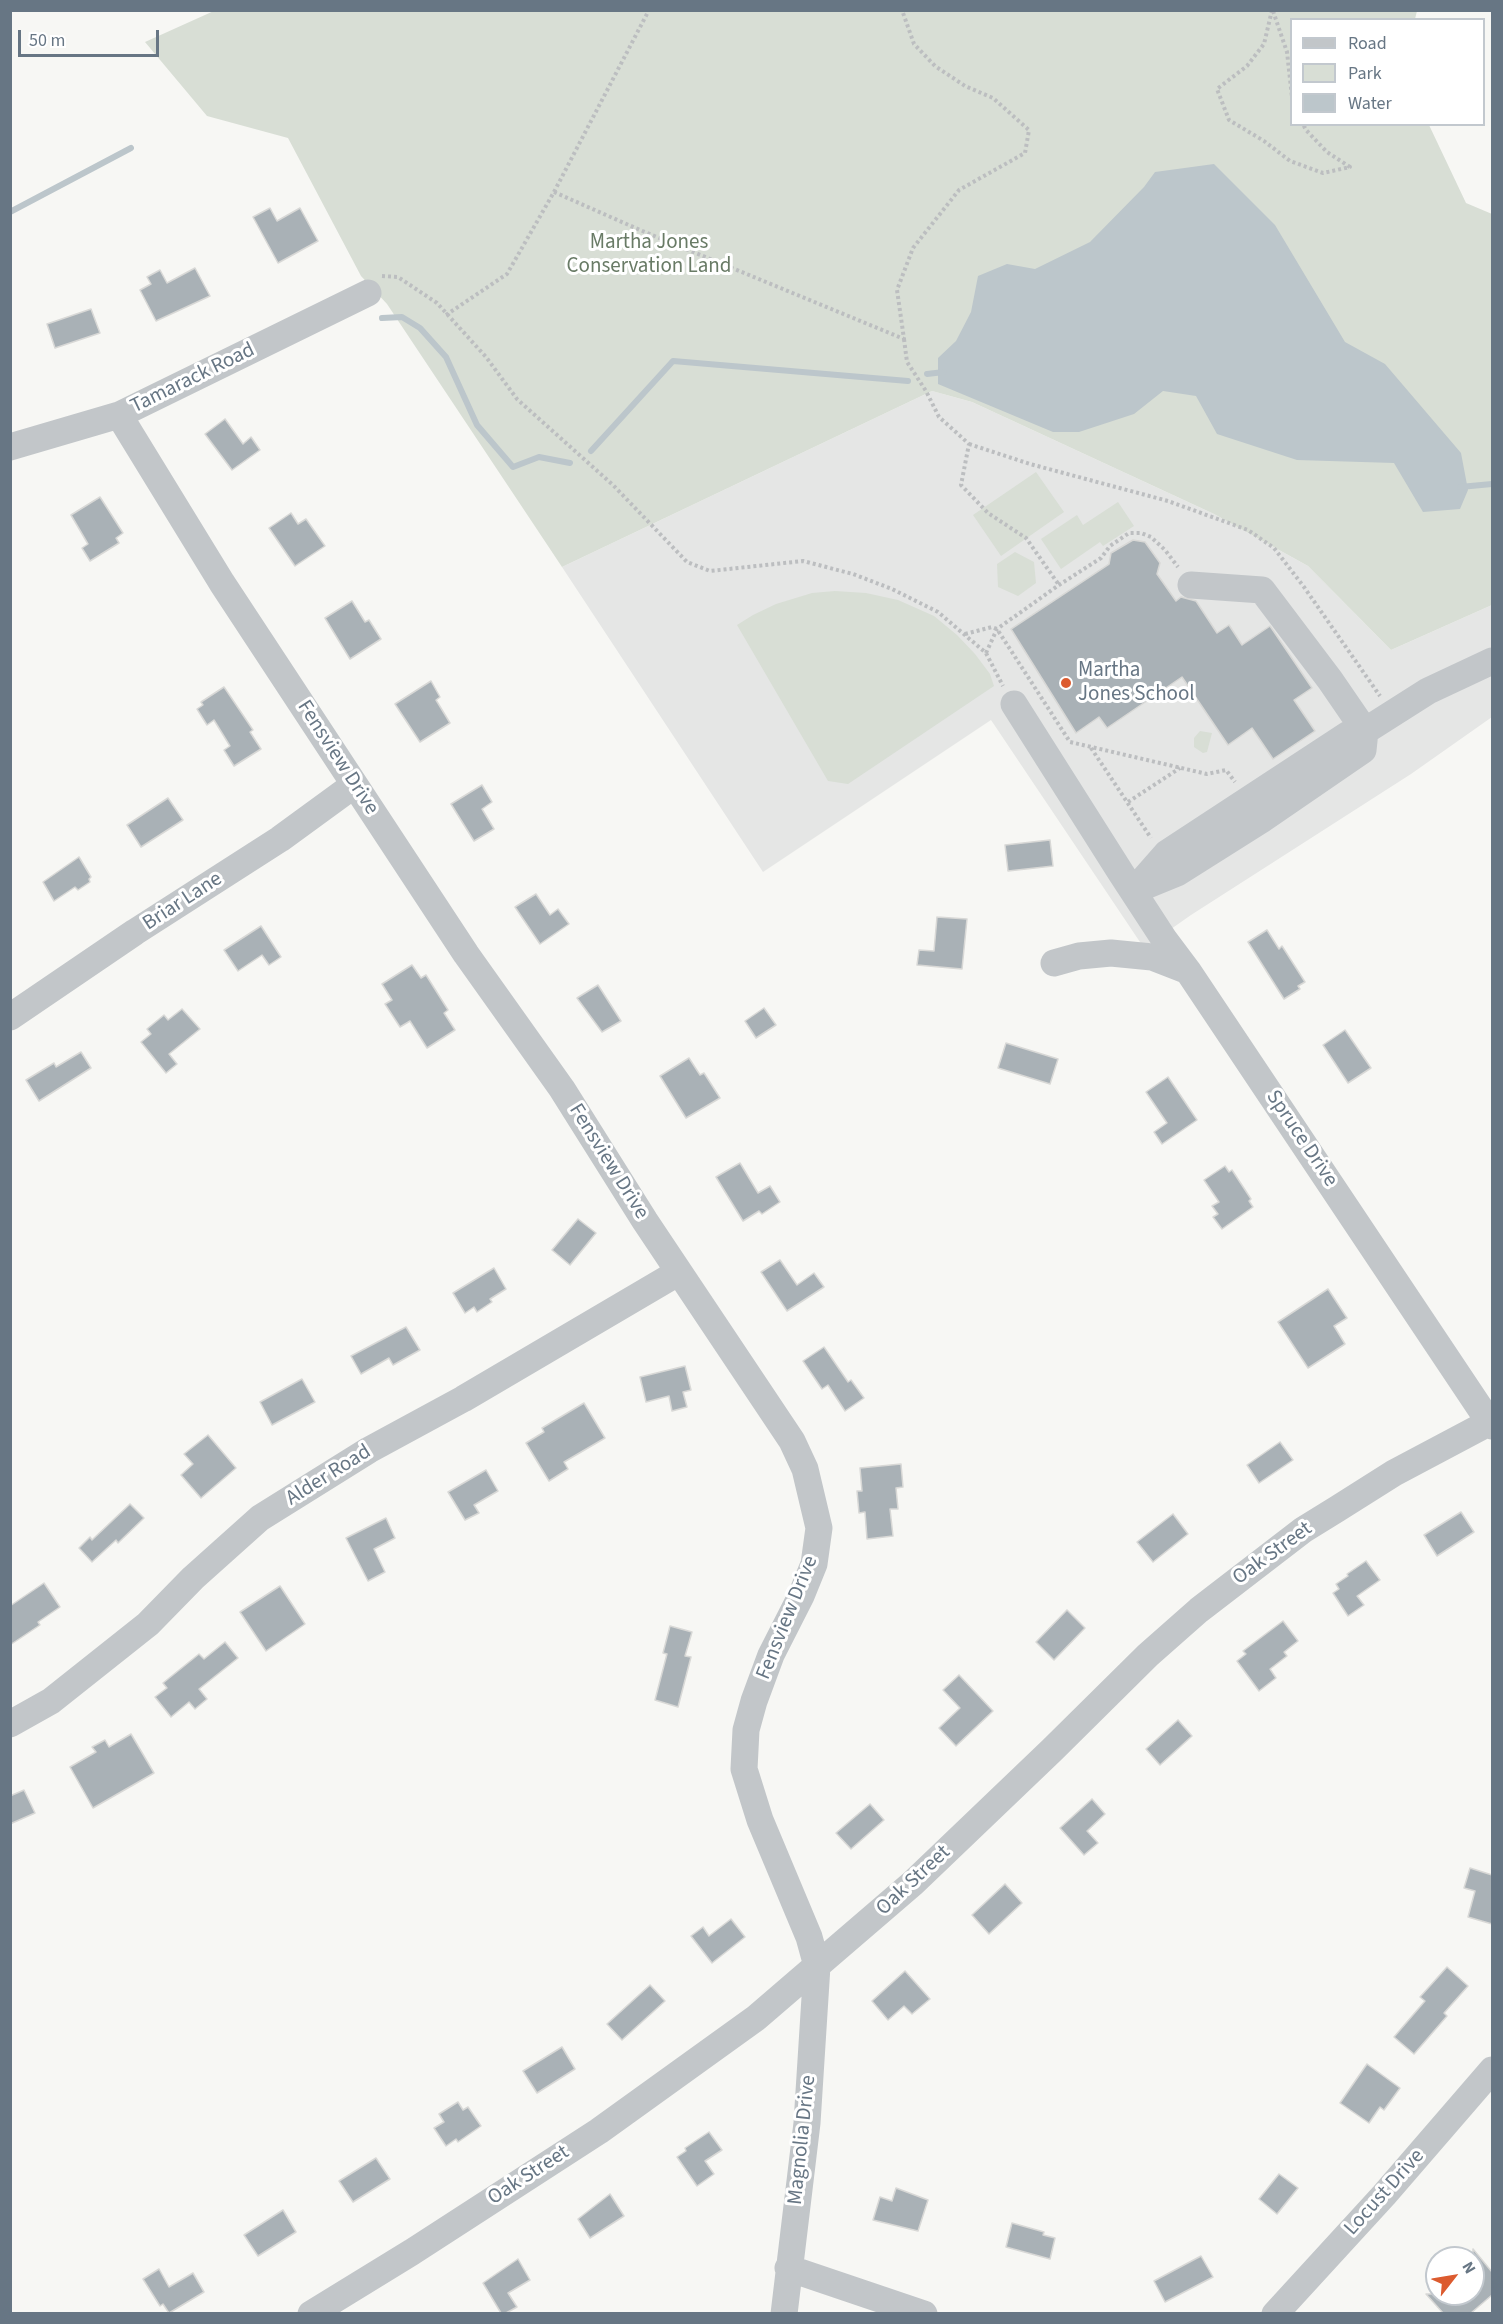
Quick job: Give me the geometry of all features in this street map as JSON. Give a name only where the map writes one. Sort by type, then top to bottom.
[{"type":"street","name":"Tamarack Road","points":[[10,447],[119,415],[368,293]]},
{"type":"street","name":"Fensview Drive","points":[[119,415],[222,584],[466,954],[562,1089],[679,1272],[792,1441],[805,1468],[819,1528],[814,1564],[801,1596],[771,1655],[754,1701],[746,1730],[744,1769],[760,1820],[809,1937],[817,1966]]},
{"type":"street","points":[[1133,891],[1178,873],[1261,820],[1363,750],[1365,731],[1330,680],[1262,590],[1191,585]]},
{"type":"street","points":[[1133,891],[1167,853],[1347,735],[1365,731],[1428,691],[1492,661]]},
{"type":"street","name":"Spruce Drive","points":[[1014,704],[1133,891],[1492,1423]]},
{"type":"street","name":"Briar Lane","points":[[10,1017],[135,932],[280,839],[354,784]]},
{"type":"street","points":[[1054,963],[1079,956],[1111,952],[1152,957],[1188,971]]},
{"type":"street","name":"Alder Road","points":[[10,1724],[51,1701],[148,1624],[193,1578],[260,1518],[369,1450],[463,1399],[679,1272]]},
{"type":"street","name":"Oak Street","points":[[311,2313],[412,2252],[599,2131],[756,2018],[913,1883],[1148,1655],[1198,1610],[1303,1530],[1394,1473],[1492,1423]]},
{"type":"street","name":"Magnolia Drive","points":[[784,2313],[807,2123],[817,1966]]},
{"type":"street","name":"Locust Drive","points":[[1275,2313],[1384,2195],[1492,2070]]},
{"type":"street","points":[[788,2268],[924,2313]]},
{"type":"path","points":[[447,315],[507,274],[554,192],[649,10]]},
{"type":"path","points":[[902,10],[914,44],[935,66],[965,86],[993,98],[1029,130],[1025,153],[959,190],[913,248],[897,290],[907,363],[926,391],[939,417],[969,444],[1030,464],[1168,501],[1248,530],[1274,548],[1392,714]]},
{"type":"path","points":[[1273,10],[1287,52],[1290,79]]},
{"type":"path","points":[[1273,10],[1264,44],[1247,66],[1217,89],[1229,120],[1264,141],[1290,161],[1323,173],[1350,167],[1327,152],[1304,126]]},
{"type":"path","points":[[554,192],[904,339]]},
{"type":"path","points":[[368,293],[382,276],[398,277],[437,303],[486,357],[517,399],[613,485],[687,562],[710,571],[803,561],[843,571],[892,589],[938,612],[986,653],[1014,704]]},
{"type":"path","points":[[969,444],[961,485],[988,513],[1026,538],[1059,585]]},
{"type":"path","points":[[986,653],[997,629],[1101,558],[1110,546],[1129,533],[1141,533],[1151,537],[1165,550],[1191,585]]},
{"type":"path","points":[[964,634],[992,627],[997,629],[1070,742],[1207,774],[1226,770],[1248,801]]},
{"type":"path","points":[[1091,748],[1154,842]]},
{"type":"path","points":[[1128,802],[1180,768]]},
{"type":"shaded area","name":"Martha Jones School","points":[[932,391],[972,402],[1214,514],[1308,566],[1391,650],[1492,605],[1492,717],[1411,774],[1191,915],[1144,948],[991,720],[763,872],[562,567]]},
{"type":"green space","name":"Martha Jones Conservation Land","points":[[216,10],[1417,11],[1415,18],[1290,18],[1290,126],[1429,126],[1466,203],[1492,214],[1492,605],[1391,650],[1308,566],[1214,514],[972,402],[932,391],[562,567],[387,304],[361,276],[288,138],[207,116],[145,42]]},
{"type":"green space","points":[[1036,472],[1064,512],[1001,556],[973,515]]},
{"type":"green space","points":[[1118,502],[1134,526],[1103,546],[1100,542],[1061,569],[1041,539],[1077,515],[1083,525]]},
{"type":"green space","points":[[1015,552],[1034,562],[1036,583],[1018,596],[998,587],[997,564]]},
{"type":"green space","points":[[835,591],[866,593],[898,600],[934,616],[975,654],[990,674],[994,686],[848,784],[828,781],[737,625],[776,604],[812,593]]},
{"type":"green space","points":[[1200,731],[1212,733],[1207,752],[1203,753],[1194,747],[1194,738]]},
{"type":"water","points":[[1214,164],[1275,225],[1345,342],[1385,364],[1461,453],[1468,490],[1460,509],[1423,512],[1394,463],[1297,460],[1217,434],[1196,396],[1163,391],[1134,414],[1079,432],[1053,432],[938,384],[938,358],[956,341],[971,312],[978,276],[1007,264],[1035,269],[1090,242],[1144,187],[1155,172]]},
{"type":"building","points":[[270,208],[277,221],[300,208],[318,241],[278,263],[253,217]]},
{"type":"building","points":[[195,268],[210,296],[156,321],[140,290],[151,284],[147,277],[160,270],[167,283]]},
{"type":"building","points":[[91,309],[100,333],[55,348],[47,324]]},
{"type":"building","points":[[225,419],[243,444],[251,437],[260,450],[232,470],[205,434]]},
{"type":"building","points":[[100,497],[123,533],[116,538],[119,543],[90,561],[82,548],[88,544],[71,515]]},
{"type":"building","points":[[291,513],[298,524],[306,519],[325,546],[295,566],[269,528]]},
{"type":"building","points":[[1133,540],[1145,542],[1160,563],[1157,574],[1176,601],[1181,597],[1196,601],[1217,633],[1229,625],[1242,645],[1270,626],[1312,688],[1294,700],[1315,731],[1273,759],[1252,728],[1228,745],[1182,677],[1107,728],[1099,717],[1076,733],[1011,629],[1109,564],[1111,553]]},
{"type":"building","points":[[352,601],[365,622],[369,620],[381,639],[350,659],[325,618]]},
{"type":"building","points":[[431,681],[440,697],[436,700],[450,723],[420,742],[395,704]]},
{"type":"building","points":[[224,687],[253,730],[250,732],[261,749],[234,766],[224,750],[230,746],[214,720],[207,725],[197,709],[203,705],[201,702]]},
{"type":"building","points":[[482,785],[492,802],[482,809],[494,829],[474,841],[451,804]]},
{"type":"building","points":[[168,798],[183,820],[141,847],[127,825]]},
{"type":"building","points":[[1050,840],[1053,866],[1008,871],[1005,845]]},
{"type":"building","points":[[79,857],[91,877],[90,882],[78,890],[75,887],[54,901],[43,882]]},
{"type":"building","points":[[536,894],[550,915],[558,909],[569,924],[540,944],[515,907]]},
{"type":"building","points":[[937,917],[967,919],[962,969],[917,965],[919,950],[934,951]]},
{"type":"building","points":[[261,926],[281,957],[269,965],[262,955],[238,971],[224,950]]},
{"type":"building","points":[[1267,930],[1279,949],[1282,946],[1305,982],[1298,986],[1300,989],[1284,999],[1248,942]]},
{"type":"building","points":[[412,965],[421,978],[426,975],[448,1010],[444,1013],[455,1030],[427,1048],[410,1021],[400,1027],[385,1004],[392,1000],[382,984]]},
{"type":"building","points":[[598,985],[621,1021],[602,1032],[577,998]]},
{"type":"building","points":[[764,1008],[776,1025],[756,1038],[745,1021]]},
{"type":"building","points":[[182,1009],[200,1029],[169,1054],[177,1064],[166,1073],[141,1042],[151,1034],[147,1029],[164,1015],[168,1020]]},
{"type":"building","points":[[1345,1030],[1371,1068],[1348,1083],[1323,1045]]},
{"type":"building","points":[[1006,1043],[1058,1059],[1050,1084],[998,1068]]},
{"type":"building","points":[[81,1052],[91,1068],[39,1101],[26,1080],[54,1063],[56,1067]]},
{"type":"building","points":[[689,1058],[700,1075],[704,1073],[720,1098],[686,1118],[660,1076]]},
{"type":"building","points":[[1168,1077],[1197,1120],[1162,1144],[1154,1132],[1167,1123],[1146,1092]]},
{"type":"building","points":[[740,1163],[758,1193],[770,1186],[780,1202],[762,1214],[759,1211],[743,1221],[716,1177]]},
{"type":"building","points":[[1225,1166],[1229,1172],[1232,1170],[1251,1199],[1249,1201],[1253,1207],[1222,1229],[1213,1217],[1218,1214],[1212,1206],[1219,1202],[1204,1180]]},
{"type":"building","points":[[578,1219],[596,1233],[570,1265],[552,1250]]},
{"type":"building","points":[[780,1260],[797,1285],[814,1273],[824,1287],[787,1311],[761,1272]]},
{"type":"building","points":[[494,1268],[506,1289],[490,1299],[492,1302],[477,1312],[474,1307],[465,1313],[453,1293]]},
{"type":"building","points":[[1328,1289],[1347,1318],[1334,1326],[1345,1344],[1308,1368],[1278,1322]]},
{"type":"building","points":[[406,1327],[420,1350],[393,1365],[389,1358],[361,1374],[351,1356]]},
{"type":"building","points":[[824,1347],[848,1382],[851,1380],[864,1398],[845,1411],[828,1385],[822,1389],[803,1361]]},
{"type":"building","points":[[685,1366],[691,1390],[683,1392],[687,1407],[672,1411],[669,1396],[646,1402],[640,1377]]},
{"type":"building","points":[[302,1379],[315,1402],[272,1425],[260,1402]]},
{"type":"building","points":[[584,1403],[605,1438],[564,1462],[568,1469],[549,1481],[526,1443],[544,1432],[542,1428]]},
{"type":"building","points":[[208,1435],[236,1468],[201,1498],[181,1475],[193,1464],[184,1454]]},
{"type":"building","points":[[1280,1442],[1293,1460],[1259,1483],[1247,1465]]},
{"type":"building","points":[[901,1464],[903,1487],[896,1488],[898,1509],[890,1509],[893,1536],[867,1539],[865,1512],[859,1513],[857,1491],[862,1491],[860,1468]]},
{"type":"building","points":[[486,1470],[498,1491],[474,1505],[479,1513],[465,1520],[448,1492]]},
{"type":"building","points":[[130,1504],[144,1518],[118,1543],[116,1540],[92,1562],[79,1548],[90,1537],[92,1540]]},
{"type":"building","points":[[1461,1512],[1474,1532],[1437,1556],[1424,1535]]},
{"type":"building","points":[[1173,1514],[1188,1534],[1153,1562],[1137,1542]]},
{"type":"building","points":[[386,1518],[395,1538],[374,1549],[385,1572],[368,1581],[346,1538]]},
{"type":"building","points":[[1366,1561],[1380,1580],[1357,1596],[1364,1605],[1348,1616],[1333,1593],[1339,1589],[1336,1584]]},
{"type":"building","points":[[44,1583],[60,1607],[38,1622],[40,1625],[10,1645],[10,1606]]},
{"type":"building","points":[[280,1586],[305,1624],[266,1651],[240,1612]]},
{"type":"building","points":[[1067,1610],[1085,1628],[1054,1660],[1036,1642]]},
{"type":"building","points":[[1283,1621],[1298,1641],[1284,1652],[1287,1656],[1270,1669],[1276,1678],[1259,1691],[1237,1661],[1246,1654],[1243,1651]]},
{"type":"building","points":[[670,1626],[692,1632],[685,1656],[691,1657],[678,1707],[655,1700],[667,1654],[663,1653]]},
{"type":"building","points":[[225,1642],[238,1658],[199,1689],[207,1699],[195,1709],[189,1702],[171,1717],[155,1697],[167,1688],[163,1683],[199,1654],[204,1659]]},
{"type":"building","points":[[959,1675],[993,1711],[956,1746],[939,1728],[960,1708],[943,1690]]},
{"type":"building","points":[[1178,1720],[1192,1736],[1160,1765],[1146,1749]]},
{"type":"building","points":[[131,1734],[154,1773],[93,1808],[70,1767],[96,1752],[92,1747],[105,1740],[109,1747]]},
{"type":"building","points":[[24,1790],[35,1813],[10,1824],[10,1796]]},
{"type":"building","points":[[1092,1799],[1105,1814],[1087,1831],[1098,1843],[1084,1855],[1060,1828]]},
{"type":"building","points":[[870,1804],[884,1820],[851,1849],[836,1833]]},
{"type":"building","points":[[1470,1868],[1492,1875],[1492,1924],[1468,1917],[1475,1891],[1464,1888]]},
{"type":"building","points":[[1005,1884],[1022,1903],[989,1934],[972,1915]]},
{"type":"building","points":[[731,1919],[745,1937],[712,1963],[691,1936],[703,1927],[709,1936]]},
{"type":"building","points":[[1447,1967],[1468,1986],[1444,2013],[1447,2016],[1414,2054],[1394,2037],[1425,2001],[1420,1997]]},
{"type":"building","points":[[905,1971],[930,1999],[912,2014],[904,2006],[888,2020],[872,2001]]},
{"type":"building","points":[[650,1985],[665,2001],[622,2040],[607,2024]]},
{"type":"building","points":[[562,2047],[575,2069],[537,2093],[523,2071]]},
{"type":"building","points":[[1367,2064],[1400,2088],[1384,2110],[1380,2107],[1369,2123],[1340,2103]]},
{"type":"building","points":[[458,2102],[463,2110],[468,2107],[481,2126],[458,2142],[456,2139],[446,2146],[434,2128],[444,2122],[439,2114]]},
{"type":"building","points":[[709,2132],[722,2150],[705,2161],[714,2174],[697,2186],[677,2157],[686,2151],[685,2148]]},
{"type":"building","points":[[376,2158],[390,2179],[353,2202],[339,2181]]},
{"type":"building","points":[[1279,2174],[1298,2188],[1277,2214],[1259,2199]]},
{"type":"building","points":[[896,2188],[928,2200],[918,2231],[873,2220],[880,2197],[892,2201]]},
{"type":"building","points":[[610,2194],[624,2216],[590,2238],[578,2219]]},
{"type":"building","points":[[283,2210],[296,2232],[258,2256],[244,2235]]},
{"type":"building","points":[[1012,2223],[1044,2232],[1043,2235],[1055,2238],[1050,2259],[1006,2247]]},
{"type":"building","points":[[1201,2256],[1213,2277],[1165,2302],[1154,2281]]},
{"type":"building","points":[[518,2259],[530,2280],[508,2293],[517,2307],[501,2313],[483,2283]]},
{"type":"building","points":[[1485,2264],[1492,2272],[1492,2295],[1485,2301]]},
{"type":"building","points":[[159,2269],[169,2287],[193,2273],[204,2292],[169,2313],[163,2304],[160,2306],[143,2279]]},
{"type":"building","points":[[1437,2306],[1479,2306],[1471,2313],[1443,2313]]},
{"type":"waterway","points":[[10,212],[131,148]]},
{"type":"waterway","points":[[382,318],[402,317],[420,328],[446,357],[477,425],[513,467],[539,457],[570,463]]},
{"type":"waterway","points":[[591,451],[673,361],[908,381]]},
{"type":"waterway","points":[[927,374],[944,372]]},
{"type":"waterway","points":[[1460,487],[1492,484]]},
{"type":"place","name":"Martha Jones School","points":[[1066,683]]}]
